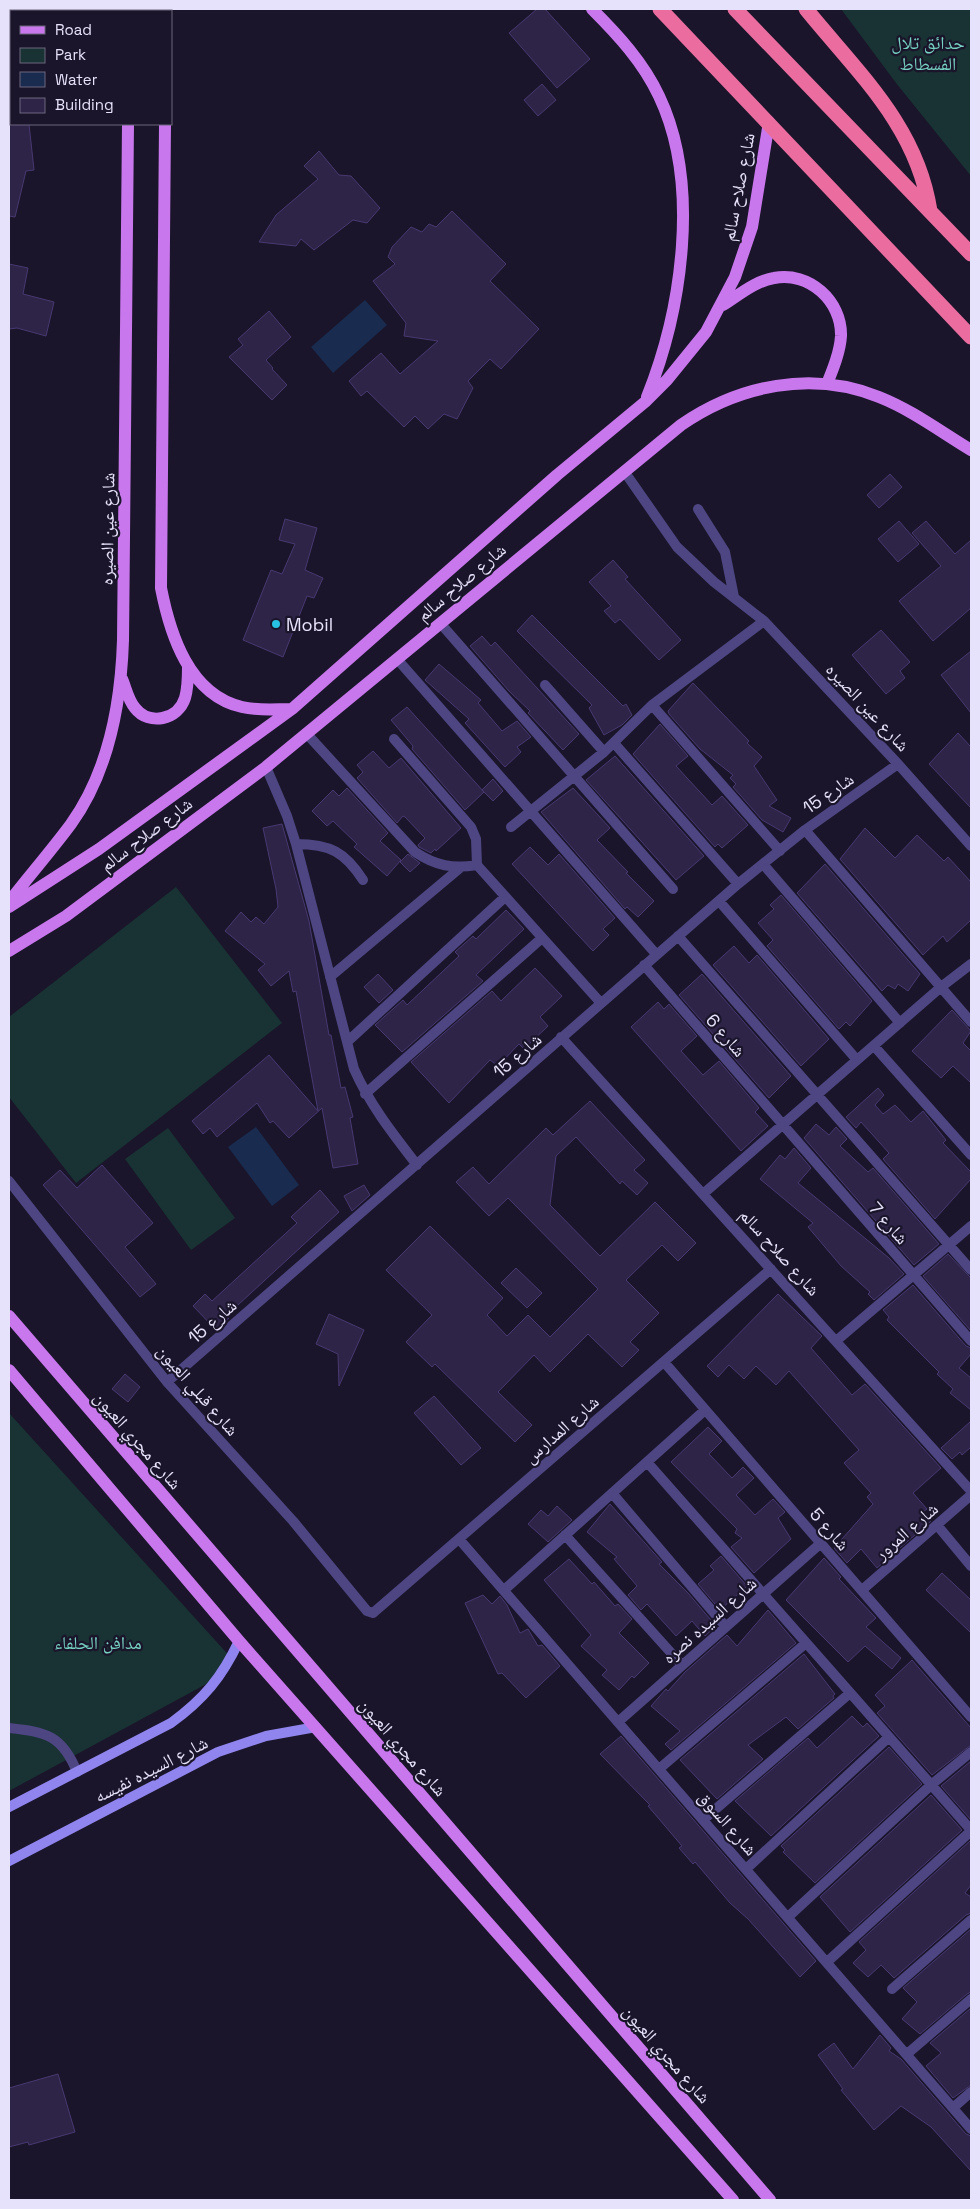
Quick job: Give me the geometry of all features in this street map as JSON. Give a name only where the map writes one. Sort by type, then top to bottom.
[{"type":"highway","name":"شارع صلاح سالم","points":[[660,9],[971,337]]},
{"type":"highway","points":[[735,9],[971,254]]},
{"type":"highway","points":[[806,9],[902,129],[921,169],[930,211]]},
{"type":"main road","points":[[592,9],[620,37],[648,75],[669,118],[680,168],[682,223],[678,283],[666,344],[645,402]]},
{"type":"main road","name":"شارع صلاح سالم","points":[[9,908],[106,844],[292,709],[556,475],[645,402],[688,357],[722,305],[744,252],[752,227],[769,122]]},
{"type":"main road","name":"شارع عين الصيره","points":[[9,902],[72,823],[91,790],[105,754],[116,717],[122,679],[128,125]]},
{"type":"main road","points":[[165,125],[161,588],[170,628],[188,667],[207,688],[226,701],[257,710],[292,709]]},
{"type":"main road","points":[[722,305],[753,286],[776,277],[801,279],[822,292],[836,312],[841,336],[827,384]]},
{"type":"main road","name":"شارع صلاح سالم","points":[[9,951],[66,916],[266,767],[624,471],[681,425],[718,402],[760,388],[783,384],[827,384],[878,396],[900,407],[971,450]]},
{"type":"main road","points":[[122,679],[136,709],[142,715],[159,719],[168,717],[181,707],[186,691],[188,667]]},
{"type":"main road","name":"شارع مجري العيون","points":[[9,1316],[770,2200]]},
{"type":"main road","points":[[9,1370],[239,1641],[733,2200]]},
{"type":"street","name":"شارع عين الصيره","points":[[624,471],[677,547],[714,582],[764,622],[898,764],[971,846]]},
{"type":"street","points":[[698,509],[725,552],[734,597]]},
{"type":"street","points":[[511,827],[604,752],[652,706],[764,622]]},
{"type":"street","points":[[441,624],[576,776],[672,890]]},
{"type":"street","points":[[397,659],[656,954]]},
{"type":"street","points":[[545,685],[604,752]]},
{"type":"street","points":[[652,706],[780,851]]},
{"type":"street","points":[[306,732],[415,852],[429,861],[445,866],[460,868],[477,865]]},
{"type":"street","points":[[394,739],[471,827],[477,846],[477,865],[600,1002]]},
{"type":"street","points":[[614,743],[738,884]]},
{"type":"street","name":"شارع 15","points":[[167,1382],[600,1002],[738,884],[805,830],[898,764]]},
{"type":"street","points":[[266,767],[287,816],[296,844],[354,1069],[365,1094],[417,1164]]},
{"type":"street","points":[[805,830],[971,1022]]},
{"type":"street","points":[[296,844],[316,844],[336,850],[352,863],[363,880]]},
{"type":"street","points":[[764,864],[900,1022]]},
{"type":"street","points":[[330,977],[460,868]]},
{"type":"street","points":[[347,1042],[505,897]]},
{"type":"street","points":[[719,901],[857,1060]]},
{"type":"street","points":[[678,936],[971,1270]]},
{"type":"street","points":[[365,1094],[542,938]]},
{"type":"street","points":[[703,1194],[900,1022],[971,964]]},
{"type":"street","name":"شارع 6","points":[[644,965],[782,1125]]},
{"type":"street","name":"شارع صلاح سالم","points":[[561,1037],[971,1493]]},
{"type":"street","points":[[874,1046],[971,1154]]},
{"type":"street","name":"شارع 7","points":[[782,1125],[971,1341]]},
{"type":"street","name":"شارع قبلي العيون","points":[[9,1181],[167,1382],[293,1521],[367,1611],[373,1613]]},
{"type":"street","points":[[836,1341],[971,1226]]},
{"type":"street","name":"شارع المدارس","points":[[373,1613],[771,1269]]},
{"type":"street","name":"شارع 5","points":[[664,1362],[971,1717]]},
{"type":"street","points":[[504,1590],[705,1410]]},
{"type":"street","points":[[647,1462],[971,1831],[827,1962]]},
{"type":"street","name":"شارع المرور","points":[[862,1590],[971,1493]]},
{"type":"street","points":[[612,1494],[726,1627]]},
{"type":"street","points":[[937,1525],[971,1566]]},
{"type":"street","points":[[565,1535],[682,1665]]},
{"type":"street","name":"شارع السوق","points":[[459,1539],[954,2107],[971,2129]]},
{"type":"street","name":"شارع السيده نصره","points":[[618,1722],[820,1543]]},
{"type":"street","name":"شارع السيده نفيسه","points":[[9,1807],[171,1723],[193,1707],[217,1680],[228,1665],[239,1641]]},
{"type":"street","points":[[659,1769],[806,1643]]},
{"type":"street","points":[[703,1820],[850,1693]]},
{"type":"street","name":"شارع السيده نفيسه","points":[[9,1861],[218,1752],[266,1736],[316,1727]]},
{"type":"street","points":[[9,1728],[38,1732],[56,1740],[70,1754],[78,1772]]},
{"type":"street","points":[[746,1869],[889,1737]]},
{"type":"street","points":[[788,1917],[932,1785],[971,1752]]},
{"type":"street","points":[[892,1989],[971,1920]]},
{"type":"street","points":[[907,2054],[971,1999]]},
{"type":"street","points":[[954,2107],[971,2092]]},
{"type":"green space","points":[[9,9],[71,9],[10,10],[9,122]]},
{"type":"green space","name":"حدائق تلال الفسطاط","points":[[841,9],[971,9],[971,176],[896,83]]},
{"type":"green space","points":[[176,887],[282,1023],[76,1183],[9,1097],[9,1017]]},
{"type":"green space","points":[[168,1128],[235,1218],[191,1250],[125,1159]]},
{"type":"green space","name":"مدافن الحلفاء","points":[[9,1413],[234,1661],[210,1682],[9,1791]]},
{"type":"water","points":[[365,300],[387,325],[333,373],[311,347]]},
{"type":"water","points":[[256,1127],[299,1185],[272,1206],[228,1147]]},
{"type":"building","points":[[537,9],[545,9],[590,59],[557,88],[509,33]]},
{"type":"building","points":[[542,84],[556,100],[538,116],[524,100]]},
{"type":"building","points":[[9,124],[29,125],[34,170],[26,171],[15,217],[9,216]]},
{"type":"building","points":[[319,151],[339,175],[351,176],[380,208],[367,223],[353,220],[314,250],[301,239],[296,246],[259,242],[276,215],[318,179],[304,166]]},
{"type":"building","points":[[452,211],[506,264],[490,281],[539,329],[501,369],[490,359],[468,381],[473,388],[457,419],[444,414],[428,429],[415,416],[404,427],[367,391],[361,396],[349,381],[381,353],[400,374],[438,341],[404,336],[406,323],[373,281],[395,264],[388,257],[392,247],[411,227],[422,232],[429,224],[436,227]]},
{"type":"building","points":[[9,264],[28,268],[23,294],[54,302],[46,336],[17,328],[9,329]]},
{"type":"building","points":[[269,311],[291,337],[266,360],[287,385],[272,400],[229,357],[243,345],[238,339]]},
{"type":"building","points":[[890,474],[902,487],[879,508],[867,495]]},
{"type":"building","points":[[285,519],[317,528],[305,570],[323,578],[314,598],[307,596],[283,657],[243,640],[271,570],[282,574],[295,544],[279,540]]},
{"type":"building","points":[[899,521],[919,544],[898,562],[878,539]]},
{"type":"building","points":[[926,521],[955,554],[971,540],[971,608],[933,641],[899,601],[941,566],[912,533]]},
{"type":"building","points":[[613,560],[628,577],[625,579],[681,640],[659,660],[620,619],[615,623],[604,611],[611,606],[589,582]]},
{"type":"building","points":[[532,615],[623,706],[626,704],[632,715],[622,725],[604,735],[589,708],[592,705],[517,631]]},
{"type":"building","points":[[881,630],[910,662],[900,671],[905,678],[886,694],[852,655]]},
{"type":"building","points":[[482,636],[491,646],[495,642],[579,734],[563,750],[470,646]]},
{"type":"building","points":[[971,651],[971,713],[941,675]]},
{"type":"building","points":[[439,664],[481,700],[478,703],[502,731],[517,721],[531,737],[517,747],[521,752],[505,767],[465,723],[469,719],[425,680]]},
{"type":"building","points":[[693,683],[762,757],[754,766],[777,800],[769,806],[791,818],[783,832],[762,820],[733,787],[736,784],[730,778],[733,775],[700,749],[669,714],[668,711]]},
{"type":"building","points":[[407,707],[484,792],[465,810],[412,749],[413,746],[391,720]]},
{"type":"building","points":[[660,724],[688,756],[676,766],[712,805],[722,796],[748,825],[722,848],[718,844],[715,847],[633,754]]},
{"type":"building","points":[[958,733],[971,747],[971,808],[929,764]]},
{"type":"building","points":[[373,751],[389,768],[401,758],[461,828],[436,851],[435,849],[431,853],[419,847],[418,845],[425,838],[405,817],[403,816],[397,823],[357,778],[363,772],[357,765]]},
{"type":"building","points":[[615,756],[704,856],[676,880],[586,780]]},
{"type":"building","points":[[493,779],[503,791],[493,801],[482,790]]},
{"type":"building","points":[[347,788],[388,833],[380,841],[401,860],[387,876],[354,847],[357,844],[333,821],[327,826],[312,811],[333,790],[339,796]]},
{"type":"building","points":[[573,788],[610,828],[597,840],[654,901],[638,917],[627,907],[625,909],[541,812]]},
{"type":"building","points":[[282,824],[309,921],[329,1035],[331,1035],[341,1088],[345,1087],[353,1117],[350,1118],[358,1164],[333,1168],[322,1108],[289,1138],[273,1121],[270,1123],[257,1103],[217,1137],[210,1128],[203,1134],[192,1121],[269,1055],[318,1111],[296,991],[293,992],[289,971],[271,986],[258,970],[265,964],[225,931],[241,912],[251,922],[256,917],[264,924],[278,907],[263,828]]},
{"type":"building","points":[[865,828],[895,858],[917,835],[944,861],[948,857],[971,882],[971,920],[947,942],[943,936],[923,955],[840,859]]},
{"type":"building","points":[[530,847],[548,865],[559,854],[615,918],[603,929],[609,935],[593,951],[512,864]]},
{"type":"building","points":[[408,854],[420,863],[410,872],[400,862]]},
{"type":"building","points":[[825,864],[920,974],[908,991],[898,984],[895,989],[888,985],[882,991],[797,893]]},
{"type":"building","points":[[781,895],[872,1001],[850,1026],[846,1022],[839,1029],[767,946],[773,940],[758,923],[774,909],[770,905]]},
{"type":"building","points":[[506,910],[524,929],[476,975],[483,981],[402,1052],[375,1025],[403,1000],[407,1005],[459,956],[455,952],[473,936],[476,939]]},
{"type":"building","points":[[734,946],[749,963],[757,955],[829,1039],[801,1066],[713,965]]},
{"type":"building","points":[[535,968],[562,996],[540,1017],[548,1026],[524,1049],[519,1044],[498,1066],[490,1060],[449,1103],[411,1062],[492,991],[501,1001]]},
{"type":"building","points":[[378,974],[393,990],[379,1003],[364,987]]},
{"type":"building","points":[[702,974],[791,1076],[769,1098],[679,995]]},
{"type":"building","points":[[658,1002],[664,1009],[669,1004],[697,1036],[681,1051],[703,1075],[719,1061],[759,1108],[755,1112],[768,1126],[741,1151],[631,1027]]},
{"type":"building","points":[[952,1010],[971,1031],[963,1043],[971,1051],[971,1083],[953,1066],[941,1078],[912,1051]]},
{"type":"building","points":[[878,1088],[884,1095],[875,1105],[883,1114],[895,1105],[911,1122],[923,1111],[946,1140],[943,1143],[971,1172],[971,1179],[935,1219],[883,1159],[889,1153],[861,1122],[856,1128],[846,1117]]},
{"type":"building","points":[[590,1101],[645,1160],[634,1170],[648,1183],[637,1195],[622,1181],[620,1184],[576,1137],[556,1156],[550,1205],[600,1256],[655,1202],[696,1243],[678,1261],[662,1245],[626,1280],[659,1313],[630,1342],[639,1350],[622,1367],[588,1334],[550,1372],[534,1355],[498,1392],[532,1425],[515,1442],[435,1364],[432,1367],[406,1342],[432,1315],[386,1270],[430,1226],[503,1298],[487,1315],[507,1336],[528,1315],[550,1337],[598,1289],[508,1198],[489,1216],[456,1182],[473,1167],[489,1184],[546,1128],[553,1135]]},
{"type":"building","points":[[816,1124],[829,1135],[836,1127],[847,1139],[840,1146],[868,1172],[873,1168],[939,1244],[914,1265],[804,1138]]},
{"type":"building","points":[[794,1148],[811,1168],[798,1183],[889,1258],[904,1274],[874,1300],[868,1294],[870,1292],[841,1266],[808,1227],[813,1223],[760,1179],[780,1155],[785,1159]]},
{"type":"building","points":[[102,1165],[153,1223],[125,1247],[156,1284],[140,1297],[43,1185],[60,1170],[77,1188]]},
{"type":"building","points":[[364,1185],[370,1195],[352,1211],[344,1196]]},
{"type":"building","points":[[320,1190],[339,1212],[226,1316],[229,1318],[216,1330],[193,1306],[205,1294],[212,1301],[297,1223],[291,1217]]},
{"type":"building","points":[[948,1254],[971,1278],[971,1331],[923,1276]]},
{"type":"building","points":[[516,1268],[542,1293],[527,1308],[501,1283]]},
{"type":"building","points":[[913,1285],[966,1346],[971,1348],[971,1354],[959,1368],[971,1378],[971,1410],[950,1393],[953,1389],[937,1374],[939,1372],[887,1320],[889,1317],[883,1310]]},
{"type":"building","points":[[778,1294],[822,1336],[811,1348],[852,1395],[865,1384],[941,1468],[913,1493],[927,1509],[923,1512],[931,1521],[877,1568],[861,1549],[847,1563],[834,1548],[873,1504],[867,1497],[871,1493],[844,1463],[859,1450],[789,1371],[776,1385],[756,1366],[744,1379],[729,1365],[718,1377],[707,1366]]},
{"type":"building","points":[[329,1314],[364,1330],[339,1386],[338,1354],[316,1344]]},
{"type":"building","points":[[125,1374],[140,1387],[128,1402],[112,1389]]},
{"type":"building","points":[[434,1396],[481,1448],[461,1465],[414,1413]]},
{"type":"building","points":[[971,1421],[971,1447],[962,1455],[960,1452],[952,1459],[941,1448]]},
{"type":"building","points":[[708,1427],[722,1441],[709,1454],[732,1478],[743,1467],[754,1478],[736,1495],[755,1515],[773,1499],[785,1512],[778,1518],[791,1539],[754,1573],[731,1547],[742,1538],[735,1533],[737,1529],[671,1462]]},
{"type":"building","points":[[610,1504],[662,1562],[659,1564],[688,1593],[716,1626],[705,1636],[692,1621],[676,1636],[647,1604],[641,1610],[628,1595],[637,1586],[614,1559],[617,1557],[587,1532]]},
{"type":"building","points":[[557,1506],[572,1520],[548,1542],[528,1524],[541,1510],[548,1516]]},
{"type":"building","points":[[721,1556],[747,1586],[720,1610],[698,1584],[714,1570],[710,1566]]},
{"type":"building","points":[[824,1558],[841,1577],[839,1579],[876,1618],[866,1627],[901,1658],[892,1669],[865,1646],[848,1662],[786,1600]]},
{"type":"building","points":[[569,1559],[592,1584],[594,1582],[615,1606],[618,1604],[632,1619],[619,1633],[649,1663],[634,1678],[632,1676],[619,1690],[602,1675],[607,1670],[581,1646],[591,1635],[544,1580]]},
{"type":"building","points":[[942,1573],[971,1600],[971,1633],[926,1590]]},
{"type":"building","points":[[483,1595],[492,1604],[500,1596],[507,1605],[520,1633],[528,1629],[538,1646],[542,1645],[560,1666],[526,1698],[502,1673],[498,1674],[465,1603]]},
{"type":"building","points":[[768,1610],[796,1643],[671,1750],[665,1744],[680,1731],[651,1706],[666,1689],[668,1691],[685,1672],[727,1635],[737,1646]]},
{"type":"building","points":[[804,1654],[835,1694],[834,1698],[798,1729],[786,1717],[748,1745],[763,1759],[717,1799],[680,1760]]},
{"type":"building","points":[[912,1660],[971,1728],[971,1745],[932,1775],[877,1713],[885,1706],[875,1695]]},
{"type":"building","points":[[852,1716],[863,1727],[867,1723],[879,1736],[771,1836],[735,1801],[808,1738],[817,1748]]},
{"type":"building","points":[[621,1736],[816,1961],[800,1977],[748,1919],[730,1903],[695,1862],[693,1864],[679,1848],[682,1846],[648,1806],[650,1805],[600,1754]]},
{"type":"building","points":[[889,1747],[922,1784],[815,1883],[783,1852],[785,1850],[781,1846]]},
{"type":"building","points":[[971,1761],[971,1820],[941,1786]]},
{"type":"building","points":[[931,1795],[962,1830],[850,1932],[820,1897]]},
{"type":"building","points":[[971,1840],[971,1885],[965,1893],[971,1897],[971,1913],[966,1915],[894,1978],[881,1965],[868,1977],[853,1963],[866,1950],[859,1942]]},
{"type":"building","points":[[971,1929],[971,1992],[920,2034],[902,2019],[917,2002],[903,1988]]},
{"type":"building","points":[[971,2008],[971,2085],[953,2098],[926,2066],[941,2053],[930,2043]]},
{"type":"building","points":[[880,2035],[891,2048],[889,2051],[901,2059],[966,2134],[971,2136],[971,2171],[931,2127],[901,2106],[874,2130],[841,2090],[843,2089],[818,2055],[834,2043],[853,2069]]},
{"type":"building","points":[[58,2074],[75,2132],[29,2145],[28,2142],[9,2147],[9,2088]]},
{"type":"place","name":"Mobil","points":[[276,624]]}]
